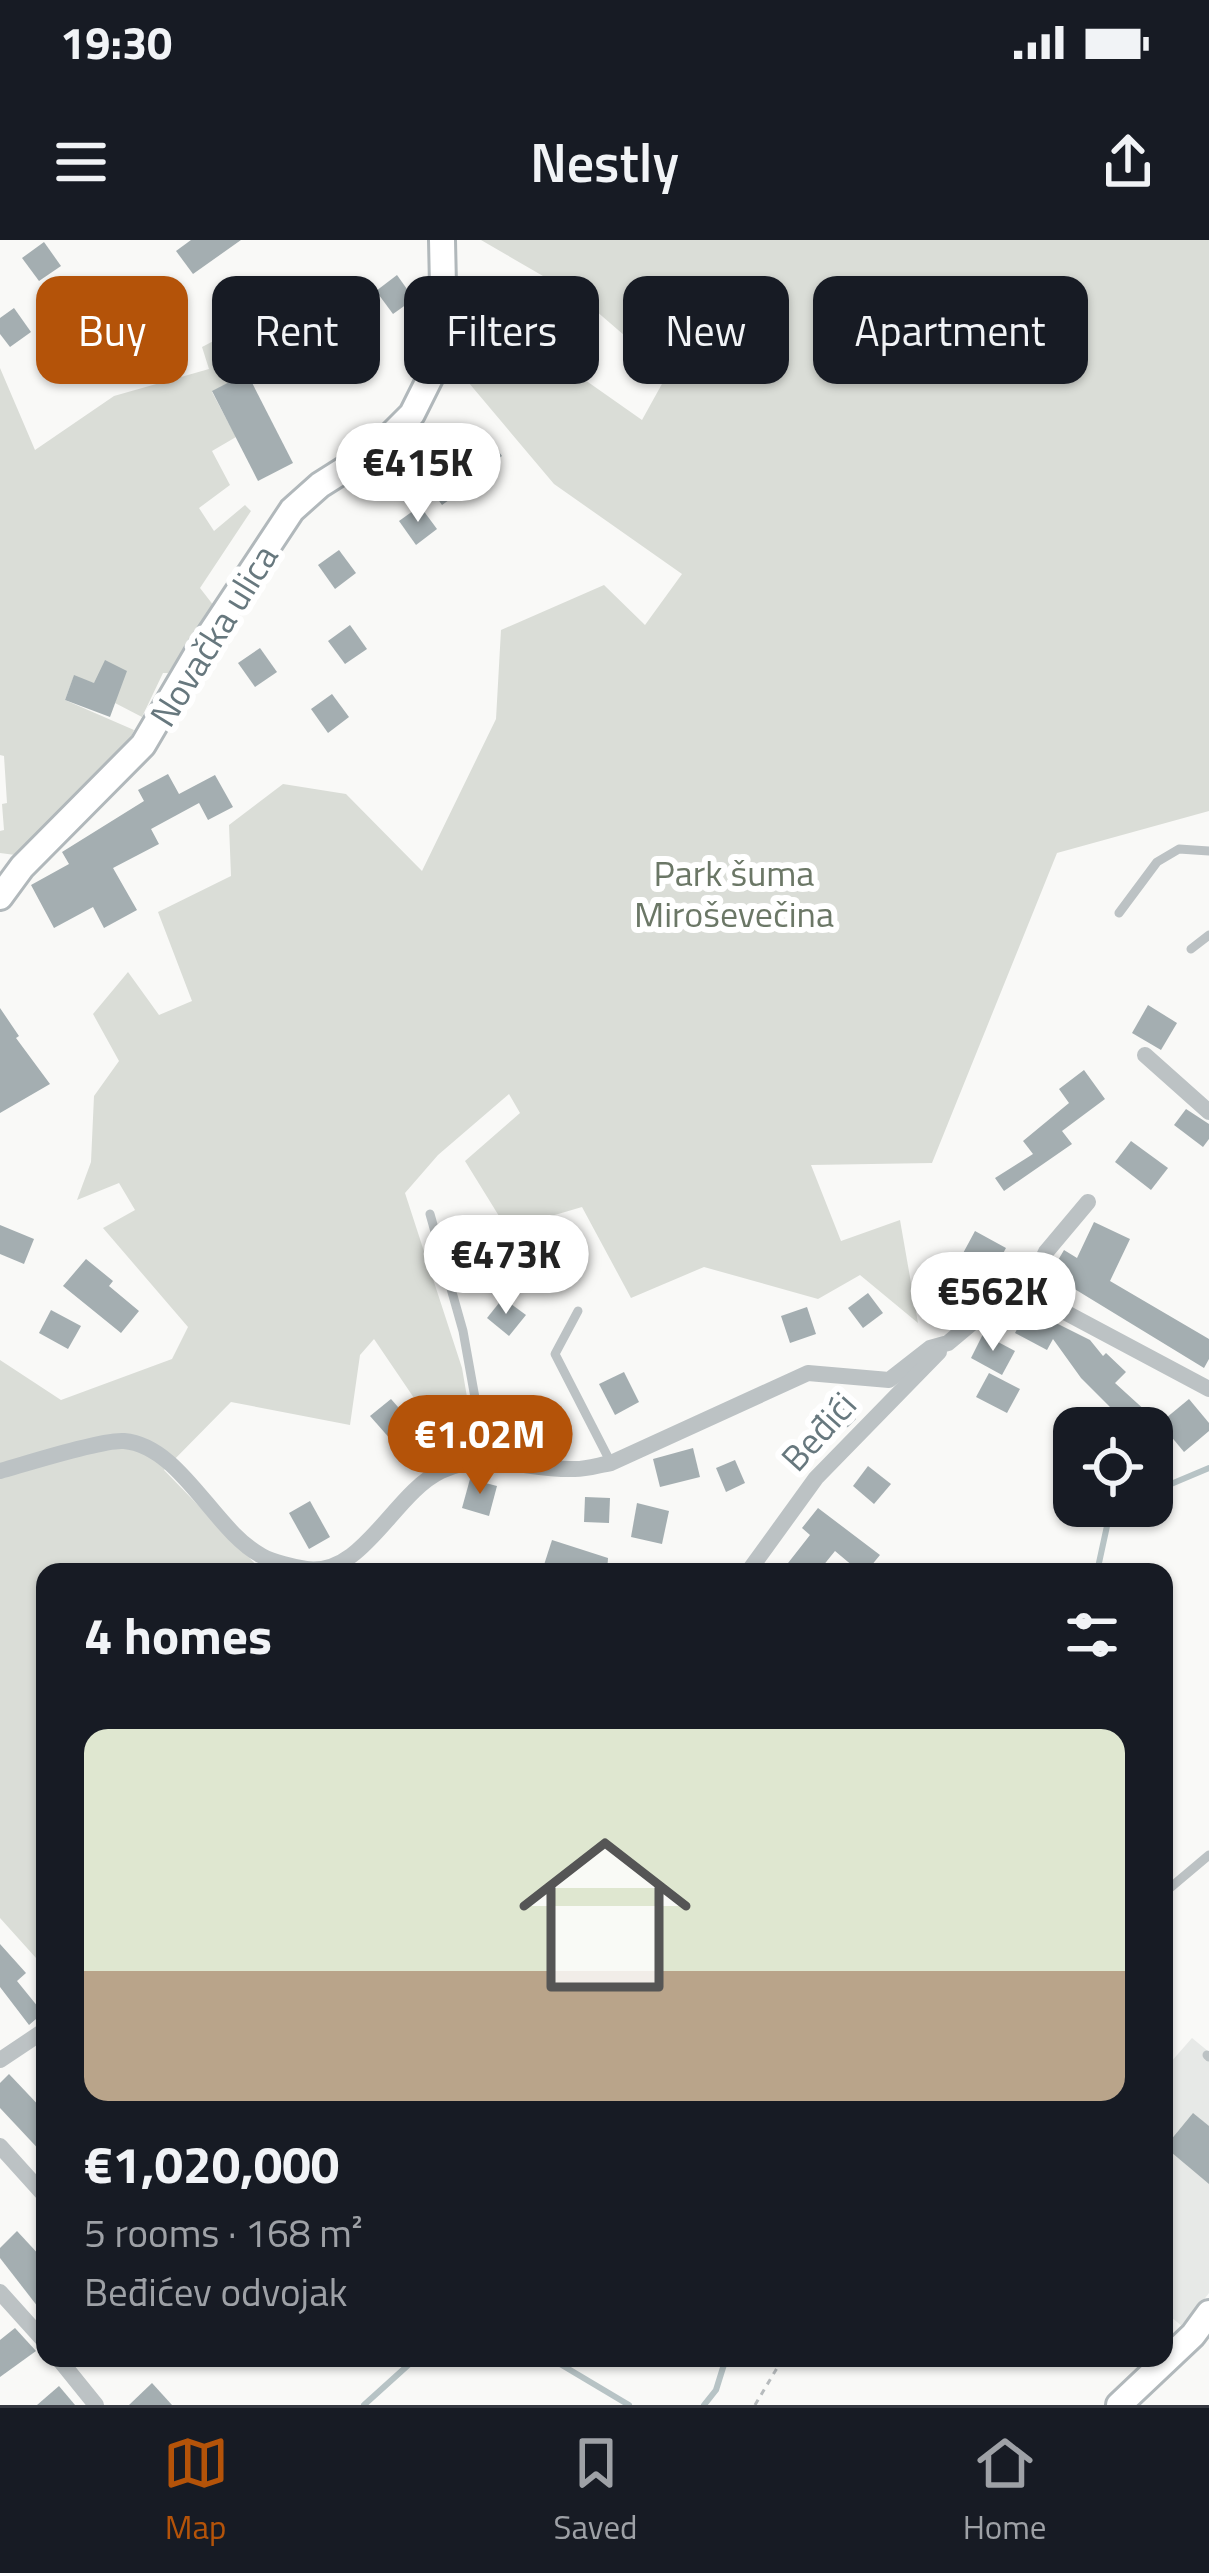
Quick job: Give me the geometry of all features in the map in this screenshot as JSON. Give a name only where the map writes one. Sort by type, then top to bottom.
[{"type":"street","name":"Novačka ulica","points":[[0,898],[15,867],[143,746],[196,655],[292,510],[320,485],[377,449],[412,414],[431,376],[444,332],[442,240]]},
{"type":"street","points":[[1145,1055],[1209,1112]]},
{"type":"street","points":[[338,1563],[362,1549],[414,1488],[444,1470],[486,1459],[577,1469],[611,1463],[808,1373],[889,1380],[930,1348],[948,1343],[985,1312],[1028,1292],[1046,1252],[1088,1202]]},
{"type":"street","points":[[1028,1292],[1209,1389]]},
{"type":"street","name":"Beđići","points":[[755,1563],[816,1478],[948,1343]]},
{"type":"street","points":[[0,1471],[123,1440],[158,1453],[261,1556],[285,1563]]},
{"type":"street","points":[[0,2060],[36,2036]]},
{"type":"street","points":[[0,2146],[36,2186]]},
{"type":"street","points":[[0,2292],[36,2332]]},
{"type":"street","points":[[1173,2354],[1209,2314]]},
{"type":"street","points":[[65,2367],[96,2405]]},
{"type":"street","points":[[1119,2405],[1159,2367]]},
{"type":"lane","points":[[1119,913],[1157,862],[1179,849],[1209,851]]},
{"type":"lane","points":[[1191,949],[1209,935]]},
{"type":"lane","points":[[430,1214],[463,1331],[486,1459]]},
{"type":"lane","points":[[578,1311],[555,1354],[611,1463]]},
{"type":"lane","points":[[1173,1885],[1209,1855]]},
{"type":"path","points":[[755,2405],[778,2367]]},
{"type":"shaded area","points":[[1192,2038],[1209,2052],[1209,2293],[1183,2327],[1173,2319],[1173,2060]]},
{"type":"green space","name":"Park šuma Miroševečina","points":[[481,240],[1209,240],[1209,811],[1057,853],[932,1163],[811,1165],[841,1241],[900,1220],[918,1323],[860,1275],[818,1299],[704,1267],[631,1298],[582,1207],[507,1229],[465,1161],[520,1113],[509,1094],[438,1155],[405,1193],[462,1368],[477,1455],[454,1457],[374,1339],[360,1355],[350,1425],[231,1402],[164,1470],[254,1563],[36,1563],[36,1958],[0,1918],[0,1360],[61,1400],[172,1359],[188,1327],[103,1228],[135,1210],[119,1183],[77,1200],[91,1162],[94,1096],[119,1061],[93,1014],[128,972],[159,1015],[192,1001],[158,912],[231,876],[229,825],[283,784],[346,794],[422,871],[496,719],[501,630],[604,585],[645,625],[682,574],[554,484],[470,384],[591,384],[642,420],[662,384],[789,384],[789,276],[623,276],[623,334],[599,314],[599,276],[543,276]]},
{"type":"green space","points":[[212,342],[212,384],[227,384],[212,392],[236,437],[212,451],[230,485],[199,508],[214,531],[245,505],[251,511],[200,588],[214,606],[168,673],[163,673],[142,717],[115,703],[118,692],[74,676],[65,700],[134,730],[131,737],[137,740],[23,856],[0,853],[2,804],[7,803],[4,756],[0,755],[0,368],[35,450],[114,396],[156,384],[188,384],[188,375],[209,369],[202,347]]},
{"type":"building","points":[[191,240],[241,240],[193,274],[176,251]]},
{"type":"building","points":[[44,242],[61,266],[36,277],[22,258]]},
{"type":"building","points":[[397,275],[404,285],[404,306],[393,314],[380,296],[380,288]]},
{"type":"building","points":[[14,308],[31,332],[10,347],[0,334],[0,318]]},
{"type":"building","points":[[226,384],[253,384],[293,463],[258,481],[212,391]]},
{"type":"building","points":[[485,433],[502,456],[442,505],[425,481]]},
{"type":"building","points":[[420,506],[437,529],[416,545],[399,521]]},
{"type":"building","points":[[339,550],[356,573],[335,589],[318,565]]},
{"type":"building","points":[[350,625],[367,649],[345,664],[328,641]]},
{"type":"building","points":[[260,648],[277,672],[255,687],[238,663]]},
{"type":"building","points":[[105,660],[127,671],[110,717],[65,700],[74,675],[94,683]]},
{"type":"building","points":[[332,694],[349,717],[328,733],[311,709]]},
{"type":"building","points":[[168,774],[179,794],[215,775],[233,807],[208,820],[199,803],[151,829],[159,844],[113,868],[137,910],[104,928],[93,907],[54,928],[31,885],[69,864],[62,852],[144,801],[138,790]]},
{"type":"building","points":[[1148,1005],[1177,1023],[1161,1050],[1132,1033]]},
{"type":"building","points":[[0,1008],[50,1084],[0,1113]]},
{"type":"building","points":[[1084,1070],[1105,1099],[1062,1131],[1072,1144],[1004,1191],[995,1178],[1033,1154],[1023,1141],[1069,1103],[1059,1089]]},
{"type":"building","points":[[1186,1109],[1209,1124],[1209,1139],[1203,1147],[1174,1125]]},
{"type":"building","points":[[1131,1141],[1168,1168],[1151,1190],[1115,1162]]},
{"type":"building","points":[[1094,1222],[1130,1239],[1110,1281],[1209,1339],[1204,1368],[1050,1274],[1064,1250],[1077,1258]]},
{"type":"building","points":[[0,1225],[34,1239],[24,1264],[0,1254]]},
{"type":"building","points":[[975,1231],[1006,1248],[993,1272],[986,1268],[965,1307],[934,1290],[947,1266],[954,1270]]},
{"type":"building","points":[[495,1251],[517,1269],[500,1289],[479,1272]]},
{"type":"building","points":[[86,1259],[139,1311],[121,1333],[63,1286]]},
{"type":"building","points":[[868,1293],[883,1313],[863,1328],[848,1308]]},
{"type":"building","points":[[503,1298],[526,1315],[509,1336],[487,1318]]},
{"type":"building","points":[[807,1307],[816,1334],[790,1343],[781,1316]]},
{"type":"building","points":[[1028,1309],[1090,1340],[1126,1372],[1115,1383],[1141,1407],[1110,1407],[1053,1339],[1047,1350],[1015,1333]]},
{"type":"building","points":[[51,1310],[81,1326],[68,1349],[39,1333]]},
{"type":"building","points":[[983,1334],[1015,1351],[1002,1375],[971,1358]]},
{"type":"building","points":[[624,1372],[639,1402],[615,1415],[599,1384]]},
{"type":"building","points":[[989,1373],[1020,1389],[1007,1413],[976,1397]]},
{"type":"building","points":[[848,1396],[856,1419],[830,1433],[821,1405]]},
{"type":"building","points":[[391,1399],[412,1423],[392,1441],[370,1416]]},
{"type":"building","points":[[1189,1399],[1209,1423],[1209,1431],[1184,1452],[1173,1439],[1173,1412]]},
{"type":"building","points":[[537,1405],[549,1432],[524,1443],[512,1415]]},
{"type":"building","points":[[693,1448],[700,1477],[660,1487],[653,1459]]},
{"type":"building","points":[[735,1460],[745,1483],[726,1492],[716,1468]]},
{"type":"building","points":[[868,1466],[891,1484],[874,1504],[853,1486]]},
{"type":"building","points":[[470,1479],[497,1486],[489,1516],[462,1508]]},
{"type":"building","points":[[585,1497],[610,1498],[609,1523],[584,1522]]},
{"type":"building","points":[[310,1501],[330,1537],[309,1549],[289,1513]]},
{"type":"building","points":[[637,1503],[669,1511],[662,1544],[631,1537]]},
{"type":"building","points":[[818,1508],[880,1555],[873,1563],[849,1563],[835,1551],[825,1563],[788,1563],[810,1535],[802,1528]]},
{"type":"building","points":[[552,1540],[608,1558],[608,1563],[545,1563]]},
{"type":"building","points":[[0,1944],[26,1973],[17,1981],[36,2004],[36,2019],[29,2025],[0,1987]]},
{"type":"building","points":[[9,2074],[36,2102],[36,2146],[0,2108],[0,2083]]},
{"type":"building","points":[[1193,2113],[1209,2126],[1209,2184],[1173,2154],[1173,2137]]},
{"type":"building","points":[[17,2231],[36,2252],[36,2304],[0,2258],[0,2248]]},
{"type":"building","points":[[15,2328],[36,2351],[0,2377],[0,2340]]},
{"type":"building","points":[[152,2383],[172,2405],[129,2405]]},
{"type":"building","points":[[59,2386],[75,2405],[37,2405]]},
{"type":"waterway","points":[[1173,1483],[1209,1468]]},
{"type":"waterway","points":[[1099,1563],[1107,1527]]},
{"type":"waterway","points":[[364,2405],[406,2367]]},
{"type":"waterway","points":[[565,2367],[629,2405]]},
{"type":"waterway","points":[[704,2405],[716,2390],[723,2367]]}]
